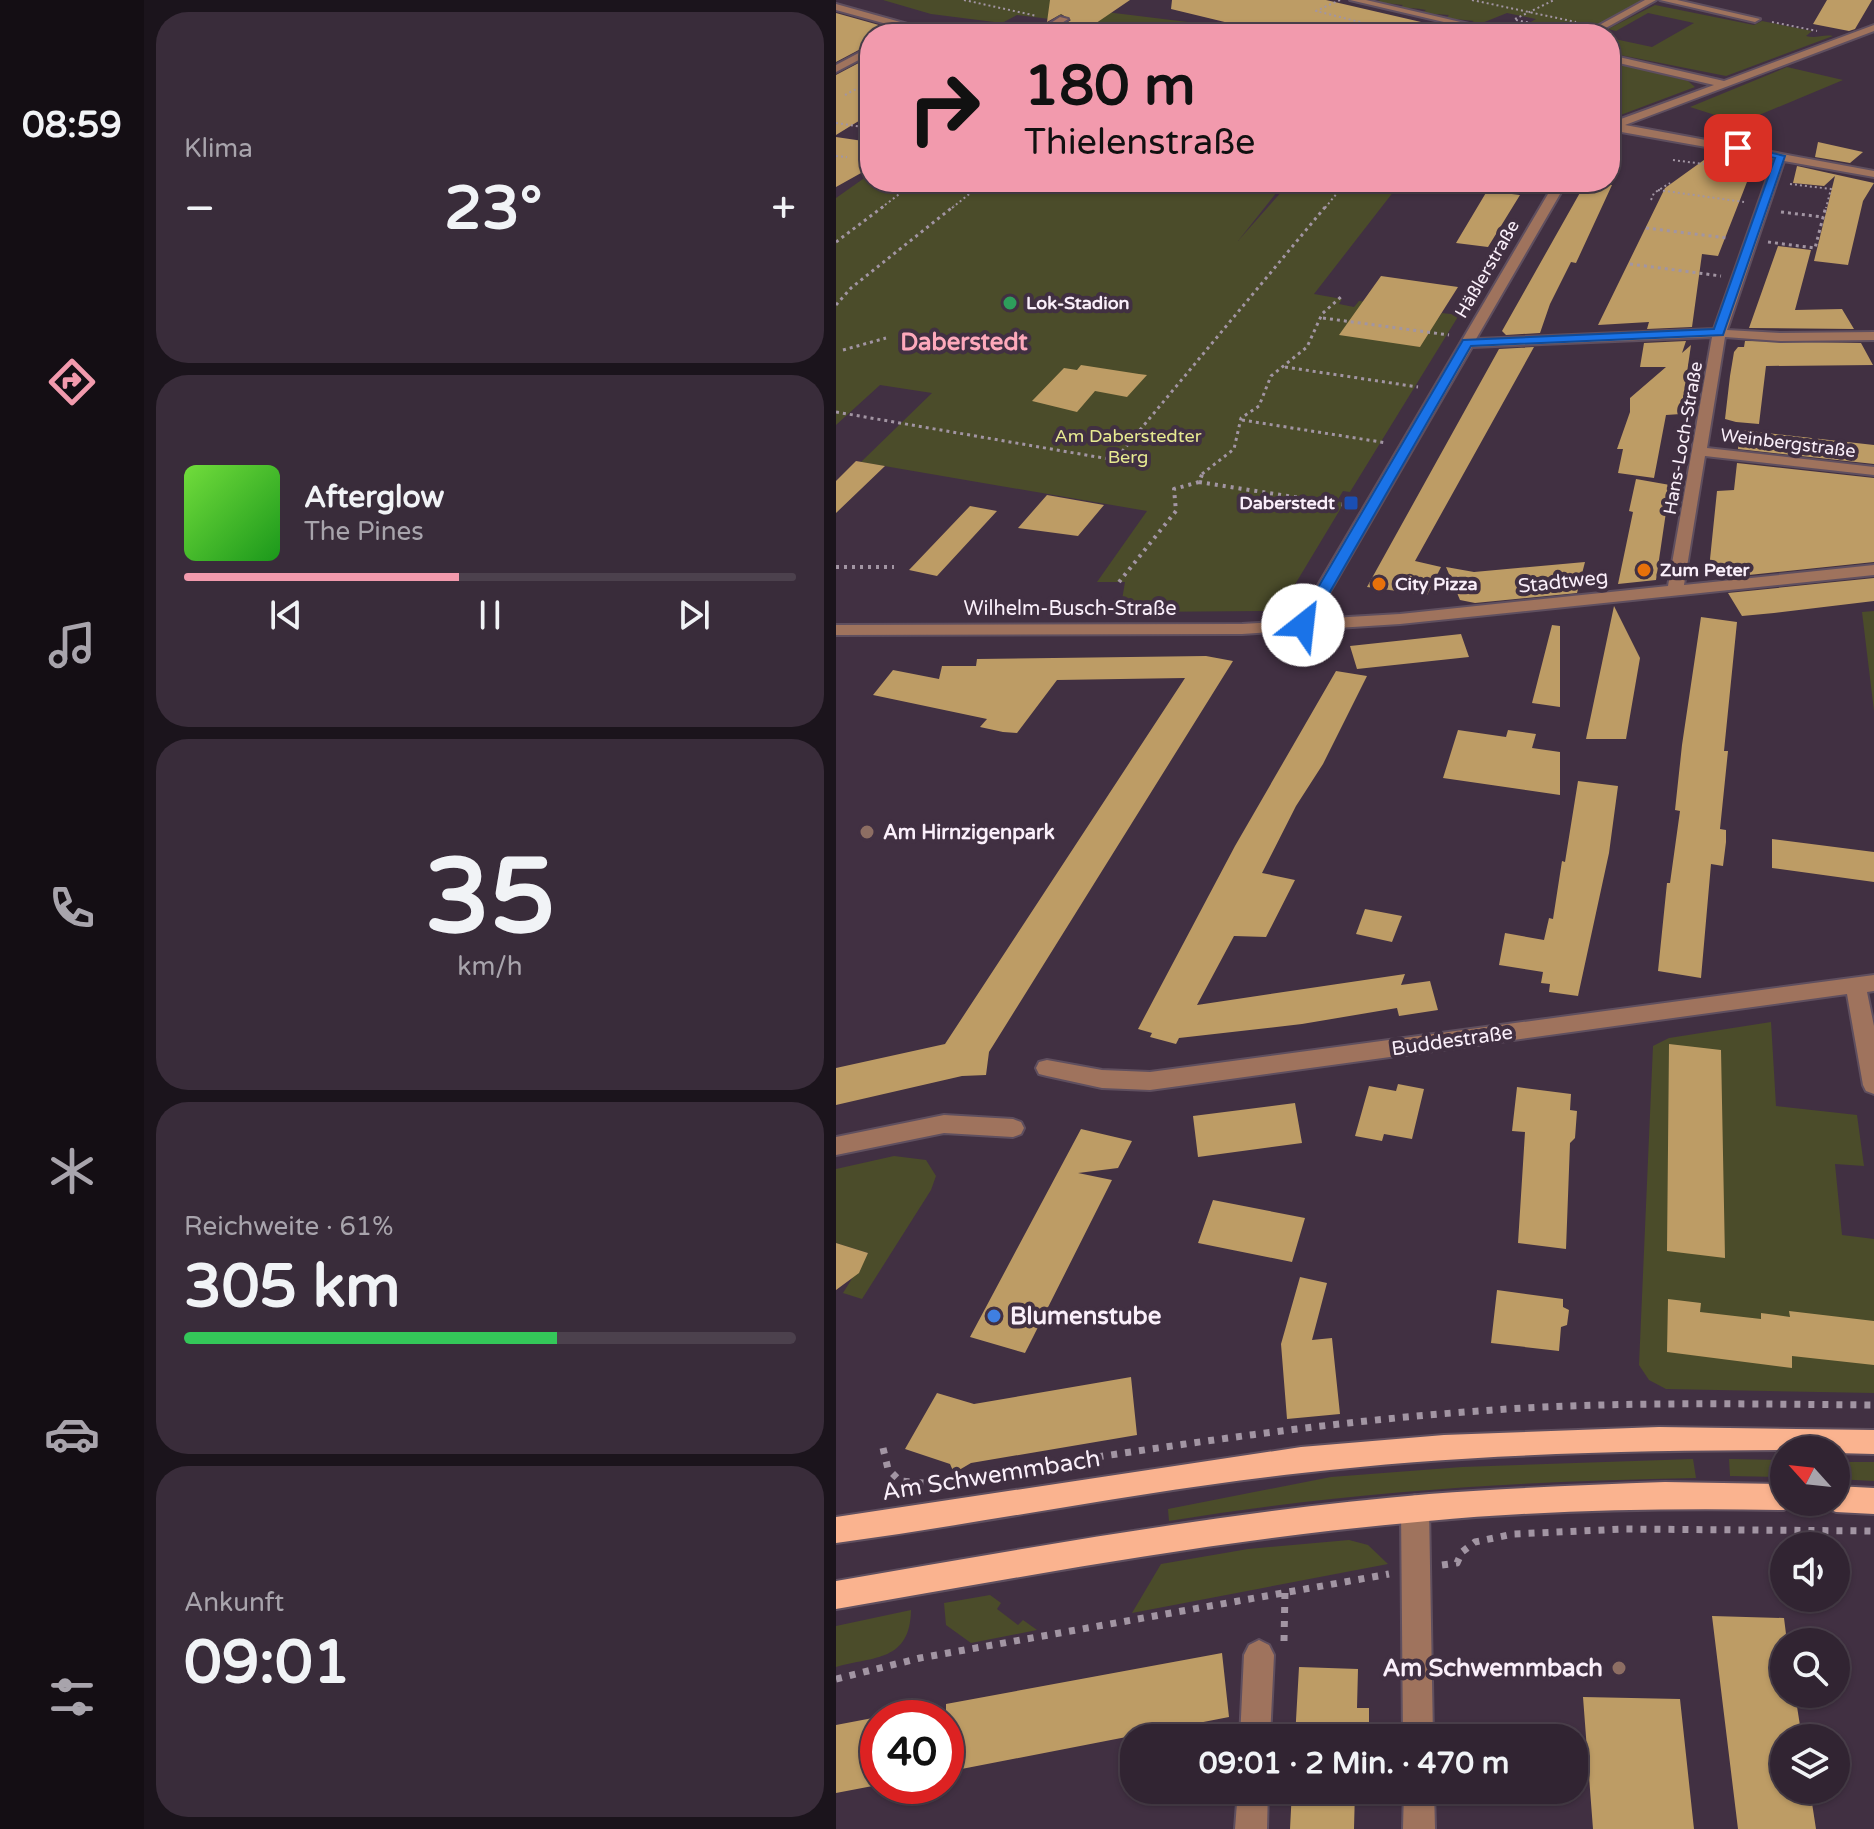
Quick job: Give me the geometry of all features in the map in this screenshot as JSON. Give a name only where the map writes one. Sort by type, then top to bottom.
[{"type":"main road","name":"Am Schwemmbach","points":[[836,1530],[926,1518],[1094,1488],[1302,1460],[1476,1443],[1716,1437],[1874,1442]]},
{"type":"main road","points":[[836,1595],[1280,1523],[1415,1508],[1567,1498],[1770,1497]]},
{"type":"main road","points":[[1850,1500],[1874,1501]]},
{"type":"street","points":[[1354,0],[1462,24]]},
{"type":"street","points":[[1608,24],[1652,0]]},
{"type":"street","points":[[1664,0],[1755,19]]},
{"type":"street","points":[[836,7],[898,24]]},
{"type":"street","points":[[1055,24],[1063,19]]},
{"type":"street","points":[[1620,123],[1874,28]]},
{"type":"street","points":[[836,69],[860,56]]},
{"type":"street","points":[[1620,60],[1728,85]]},
{"type":"street","points":[[1620,128],[1874,174]]},
{"type":"street","name":"Hans-Loch-Straße","points":[[1675,593],[1719,333],[1780,156]]},
{"type":"street","name":"Häßlerstraße","points":[[1303,625],[1555,192]]},
{"type":"street","points":[[1469,340],[1719,333],[1780,337],[1874,336]]},
{"type":"street","name":"Weinbergstraße","points":[[1698,451],[1874,471]]},
{"type":"street","name":"Stadtweg","points":[[1303,625],[1675,593],[1874,570]]},
{"type":"street","name":"Wilhelm-Busch-Straße","points":[[836,630],[1153,630],[1303,625]]},
{"type":"street","name":"Buddestraße","points":[[1047,1068],[1102,1079],[1150,1081],[1865,984],[1874,1085]]},
{"type":"street","points":[[836,1146],[928,1125],[974,1121],[1013,1128]]},
{"type":"street","points":[[1415,1508],[1418,1724]]},
{"type":"street","points":[[1256,1724],[1259,1655]]},
{"type":"street","points":[[1251,1829],[1252,1804]]},
{"type":"street","points":[[1419,1804],[1419,1829]]},
{"type":"path","points":[[964,0],[1018,14],[1063,19]]},
{"type":"path","points":[[1341,0],[1316,11],[1368,24]]},
{"type":"path","points":[[1472,0],[1583,24]]},
{"type":"path","points":[[1522,16],[1554,0]]},
{"type":"path","points":[[1755,19],[1815,31],[1828,29],[1845,19],[1872,17]]},
{"type":"path","points":[[1789,26],[1797,21]]},
{"type":"path","points":[[845,95],[856,89]]},
{"type":"path","points":[[836,123],[860,127]]},
{"type":"path","points":[[836,156],[847,157]]},
{"type":"path","points":[[1651,200],[1658,190],[1670,183]]},
{"type":"path","points":[[1774,243],[1815,248],[1831,189],[1790,184]]},
{"type":"path","points":[[1658,190],[1752,203]]},
{"type":"path","points":[[836,242],[902,192]]},
{"type":"path","points":[[836,305],[861,280],[971,192]]},
{"type":"path","points":[[836,412],[1115,460],[1338,192]]},
{"type":"path","points":[[1786,213],[1823,217]]},
{"type":"path","points":[[1646,228],[1727,238]]},
{"type":"path","points":[[1630,264],[1725,276]]},
{"type":"path","points":[[1199,482],[1204,469],[1234,449],[1243,415],[1259,406],[1271,376],[1307,347],[1324,311],[1343,295]]},
{"type":"path","points":[[1323,318],[1469,340]]},
{"type":"path","points":[[843,350],[886,338]]},
{"type":"path","points":[[1285,367],[1440,390]]},
{"type":"path","points":[[1242,420],[1407,447]]},
{"type":"path","points":[[1119,582],[1167,518],[1176,511],[1174,489],[1199,482],[1371,509]]},
{"type":"path","points":[[836,567],[894,567]]},
{"type":"path","points":[[1606,1403],[1874,1405]]},
{"type":"path","points":[[836,1679],[920,1658],[1457,1563],[1462,1552],[1475,1542],[1513,1534],[1624,1529],[1874,1531]]},
{"type":"path","points":[[1259,1655],[1284,1653],[1285,1591]]},
{"type":"green space","points":[[883,0],[1055,0],[1082,7],[1050,19],[1017,15],[1002,23],[931,14]]},
{"type":"green space","points":[[1644,0],[1599,24],[1527,24],[1536,19],[1507,13],[1474,24],[1470,23],[1474,21],[1446,18],[1449,15],[1422,13],[1426,10],[1375,2]]},
{"type":"green space","points":[[1655,5],[1754,25],[1762,21],[1812,31],[1806,36],[1810,37],[1833,36],[1726,76],[1620,55],[1620,40],[1652,47],[1694,23],[1648,13],[1620,29],[1618,24]]},
{"type":"green space","points":[[1106,12],[1204,24],[1097,24],[1088,23]]},
{"type":"green space","points":[[1263,18],[1255,24],[1219,24]]},
{"type":"green space","points":[[1620,64],[1688,81],[1695,87],[1620,115]]},
{"type":"green space","points":[[1787,67],[1843,80],[1740,123],[1690,107]]},
{"type":"green space","name":"Am Daberstedter Berg","points":[[860,181],[860,192],[1277,192],[1238,241],[1281,192],[1393,192],[1314,294],[1342,299],[1339,304],[1354,307],[1359,301],[1438,319],[1442,313],[1459,315],[1350,492],[1343,491],[1337,501],[1344,503],[1282,606],[1265,611],[1135,612],[1135,606],[1121,606],[1125,582],[1097,582],[1147,511],[861,462],[932,393],[880,385],[836,425],[836,198]]},
{"type":"green space","points":[[1874,611],[1874,711],[1862,612]]},
{"type":"green space","points":[[1771,1022],[1776,1106],[1857,1115],[1864,1166],[1835,1164],[1842,1235],[1874,1239],[1874,1393],[1666,1389],[1649,1380],[1639,1365],[1653,1046],[1669,1038]]},
{"type":"green space","points":[[894,1156],[926,1160],[936,1176],[931,1190],[862,1299],[843,1293],[868,1253],[836,1243],[836,1169]]},
{"type":"green space","points":[[1693,1459],[1696,1478],[1564,1482],[1366,1495],[1169,1521],[1168,1509],[1331,1477],[1462,1467]]},
{"type":"green space","points":[[1729,1459],[1770,1460],[1770,1477],[1730,1476]]},
{"type":"green space","points":[[1850,1462],[1874,1462],[1874,1481],[1850,1480]]},
{"type":"green space","points":[[1349,1540],[1368,1545],[1388,1564],[1132,1613],[1161,1564],[1248,1549]]},
{"type":"green space","points":[[990,1595],[1001,1603],[997,1609],[1018,1625],[1023,1620],[1037,1630],[971,1643],[946,1625],[944,1603]]},
{"type":"green space","points":[[911,1610],[909,1627],[897,1648],[876,1658],[836,1667],[836,1626]]},
{"type":"building","points":[[1050,0],[1130,0],[1095,24],[1065,24],[1071,20],[1061,14],[1047,22]]},
{"type":"building","points":[[1172,0],[1326,0],[1430,24],[1233,24],[1171,9]]},
{"type":"building","points":[[1827,0],[1872,0],[1855,29],[1849,31],[1813,24]]},
{"type":"building","points":[[836,13],[875,24],[860,24],[860,49],[836,62]]},
{"type":"building","points":[[860,62],[860,120],[836,135],[836,75]]},
{"type":"building","points":[[836,137],[860,141],[860,174],[836,187]]},
{"type":"building","points":[[1818,142],[1863,152],[1850,163],[1815,157]]},
{"type":"building","points":[[1715,152],[1756,159],[1718,256],[1702,254],[1692,327],[1647,329],[1649,322],[1598,325],[1665,188]]},
{"type":"building","points":[[1797,166],[1874,183],[1863,201],[1848,265],[1814,261],[1835,176],[1824,186],[1793,183]]},
{"type":"building","points":[[1486,192],[1520,195],[1488,247],[1456,243]]},
{"type":"building","points":[[1580,192],[1609,192],[1576,263],[1571,262],[1550,304],[1540,333],[1506,335],[1502,331]]},
{"type":"building","points":[[1778,246],[1811,250],[1795,310],[1842,309],[1854,329],[1749,328]]},
{"type":"building","points":[[1381,276],[1458,287],[1420,347],[1339,335]]},
{"type":"building","points":[[1686,341],[1682,353],[1691,345],[1681,414],[1666,415],[1654,478],[1618,473],[1623,449],[1617,449],[1630,412],[1630,398],[1666,367],[1640,367],[1644,343]]},
{"type":"building","points":[[1745,341],[1861,343],[1873,365],[1766,366],[1759,424],[1736,422],[1725,419],[1734,352],[1738,347],[1744,347]]},
{"type":"building","points":[[1534,347],[1415,561],[1441,567],[1427,595],[1367,587],[1499,349]]},
{"type":"building","points":[[1081,365],[1147,375],[1127,397],[1095,391],[1077,412],[1032,401],[1064,368],[1077,370]]},
{"type":"building","points":[[1740,430],[1874,445],[1874,464],[1738,449]]},
{"type":"building","points":[[856,461],[885,466],[836,513],[836,481]]},
{"type":"building","points":[[1737,463],[1874,478],[1874,562],[1720,578],[1709,569],[1717,491],[1734,490]]},
{"type":"building","points":[[1636,479],[1670,485],[1656,580],[1618,584],[1633,512],[1629,511]]},
{"type":"building","points":[[1047,495],[1104,505],[1078,536],[1018,528]]},
{"type":"building","points":[[970,506],[997,511],[937,576],[909,570]]},
{"type":"building","points":[[1585,562],[1577,593],[1475,603],[1460,600],[1446,567],[1474,572]]},
{"type":"building","points":[[1874,578],[1874,601],[1774,613],[1742,616],[1728,593]]},
{"type":"building","points":[[1614,606],[1640,658],[1626,739],[1586,739]]},
{"type":"building","points":[[1701,617],[1737,622],[1720,829],[1726,830],[1726,842],[1723,866],[1711,864],[1701,978],[1658,971],[1667,883],[1670,883],[1680,811],[1675,810],[1682,745]]},
{"type":"building","points":[[1552,625],[1560,626],[1560,707],[1532,703]]},
{"type":"building","points":[[1461,634],[1469,657],[1357,669],[1350,646]]},
{"type":"building","points":[[1206,656],[1233,661],[989,1052],[986,1075],[962,1076],[836,1105],[836,1068],[945,1044],[1185,678],[1057,680],[1017,733],[980,727],[987,719],[873,695],[893,670],[939,679],[942,666],[976,666],[977,659]]},
{"type":"building","points":[[1336,671],[1367,676],[1323,764],[1296,806],[1262,873],[1295,880],[1266,937],[1234,936],[1197,1005],[1405,974],[1401,985],[1430,981],[1438,1010],[1399,1016],[1397,1008],[1302,1024],[1179,1038],[1176,1044],[1150,1037],[1152,1033],[1138,1029],[1235,846]]},
{"type":"building","points":[[1458,730],[1506,737],[1508,730],[1536,734],[1532,748],[1560,752],[1560,795],[1443,778]]},
{"type":"building","points":[[1578,781],[1618,786],[1609,853],[1578,996],[1549,992],[1550,984],[1541,983],[1543,972],[1499,965],[1505,933],[1544,940],[1549,918],[1553,919]]},
{"type":"building","points":[[1772,839],[1874,852],[1874,882],[1772,868]]},
{"type":"building","points":[[1365,909],[1402,916],[1392,942],[1356,934]]},
{"type":"building","points":[[1669,1044],[1721,1050],[1725,1258],[1667,1251]]},
{"type":"building","points":[[1398,1084],[1424,1089],[1412,1139],[1384,1134],[1382,1141],[1355,1136],[1369,1086],[1396,1091]]},
{"type":"building","points":[[1517,1087],[1571,1094],[1570,1110],[1577,1111],[1575,1138],[1570,1143],[1566,1249],[1518,1243],[1525,1132],[1512,1131]]},
{"type":"building","points":[[1295,1103],[1302,1143],[1198,1157],[1193,1116]]},
{"type":"building","points":[[1081,1129],[1132,1141],[1118,1168],[1078,1173],[1112,1180],[1025,1353],[970,1337]]},
{"type":"building","points":[[1213,1200],[1305,1218],[1292,1262],[1198,1243]]},
{"type":"building","points":[[836,1243],[868,1253],[859,1273],[836,1290]]},
{"type":"building","points":[[1300,1277],[1327,1283],[1312,1340],[1332,1338],[1340,1414],[1287,1419],[1281,1344]]},
{"type":"building","points":[[1497,1290],[1563,1299],[1563,1307],[1569,1310],[1567,1325],[1561,1327],[1559,1351],[1491,1343]]},
{"type":"building","points":[[1668,1299],[1701,1303],[1700,1312],[1761,1319],[1761,1313],[1790,1317],[1789,1311],[1874,1321],[1874,1365],[1792,1356],[1792,1368],[1667,1352]]},
{"type":"building","points":[[1131,1377],[1137,1435],[971,1463],[954,1473],[950,1464],[905,1449],[937,1393],[974,1404]]},
{"type":"building","points":[[1712,1616],[1784,1618],[1785,1628],[1770,1628],[1770,1708],[1797,1708],[1800,1724],[1770,1724],[1770,1804],[1812,1804],[1816,1829],[1738,1829]]},
{"type":"building","points":[[1222,1653],[1229,1717],[1193,1724],[1120,1724],[1120,1738],[964,1769],[964,1701]]},
{"type":"building","points":[[1299,1667],[1358,1669],[1357,1708],[1369,1708],[1369,1724],[1296,1724]]},
{"type":"building","points":[[1583,1697],[1680,1699],[1694,1829],[1593,1829],[1588,1724],[1585,1724]]},
{"type":"building","points":[[860,1720],[860,1788],[836,1793],[836,1725]]},
{"type":"building","points":[[1291,1804],[1355,1804],[1354,1829],[1290,1829]]},
{"type":"place","name":"Lok-Stadion","points":[[1010,303]]},
{"type":"place","name":"Daberstedt","points":[[1351,503]]},
{"type":"place","name":"Zum Peter","points":[[1644,570]]},
{"type":"place","name":"City Pizza","points":[[1379,584]]},
{"type":"place","name":"Am Hirnzigenpark","points":[[867,832]]},
{"type":"place","name":"Blumenstube","points":[[994,1316]]},
{"type":"place","name":"Am Schwemmbach","points":[[1619,1668]]},
{"type":"district","name":"Daberstedt","points":[[964,342]]},
{"type":"route","points":[[1303,625],[1467,343],[1719,333],[1780,156],[1738,148]]}]
